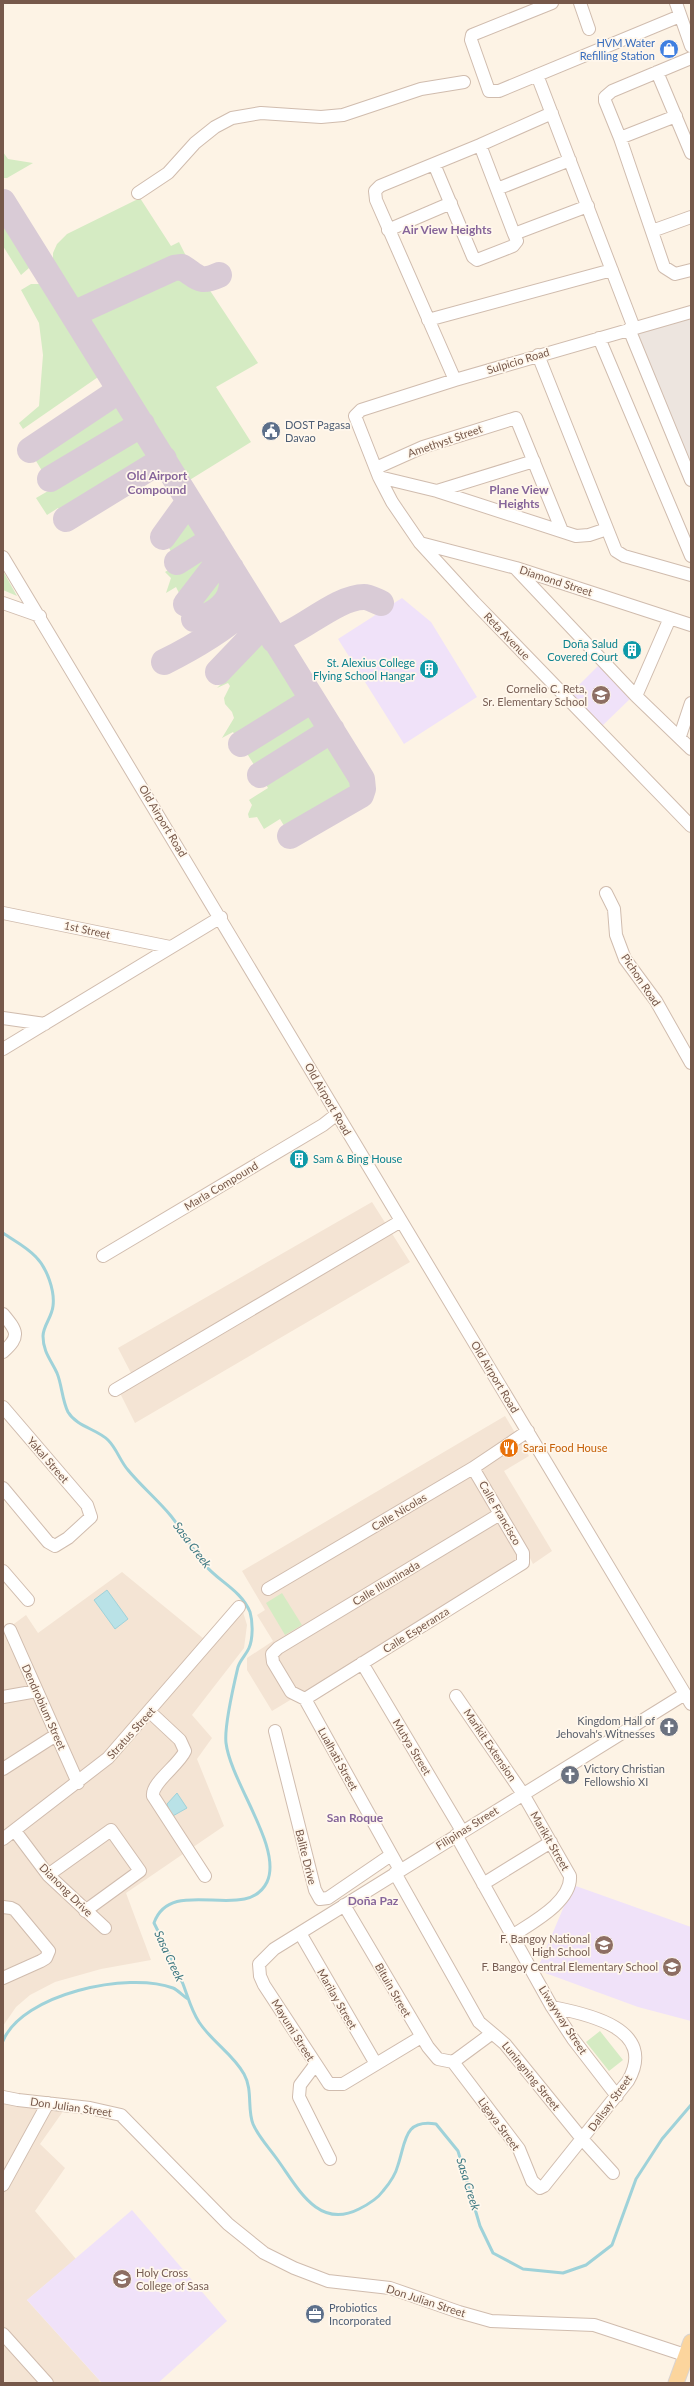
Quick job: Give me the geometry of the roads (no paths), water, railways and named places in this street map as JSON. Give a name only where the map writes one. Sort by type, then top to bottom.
[{"type":"main road","points":[[676,2383],[689,2351]]},
{"type":"street","points":[[552,3],[476,32],[471,40],[490,91],[499,91],[680,16]]},
{"type":"street","points":[[580,3],[589,29]]},
{"type":"street","points":[[676,3],[691,46]]},
{"type":"street","points":[[691,58],[612,91],[605,97],[605,101],[620,138],[652,231],[668,271],[675,274],[691,270]]},
{"type":"street","points":[[657,72],[691,154]]},
{"type":"street","points":[[536,75],[588,206],[632,328],[691,480]]},
{"type":"street","points":[[138,193],[168,173],[195,143],[215,127],[232,118],[261,113],[321,117],[343,115],[402,94],[464,82]]},
{"type":"street","points":[[455,380],[388,230],[376,200],[375,191],[377,188],[480,146],[552,113]]},
{"type":"street","points":[[620,138],[676,116]]},
{"type":"street","points":[[434,164],[475,259],[513,246],[517,241],[480,146]]},
{"type":"street","points":[[497,189],[570,160]]},
{"type":"street","points":[[388,230],[451,203]]},
{"type":"street","points":[[514,234],[588,206]]},
{"type":"street","points":[[652,231],[691,217]]},
{"type":"street","points":[[428,320],[612,270]]},
{"type":"street","name":"Sulpicio Road","points":[[356,423],[355,416],[361,410],[538,355],[691,312]]},
{"type":"street","points":[[599,338],[691,556]]},
{"type":"street","points":[[538,355],[616,551],[620,554],[691,575]]},
{"type":"street","name":"Amethyst Street","points":[[378,472],[423,447],[516,418],[534,461]]},
{"type":"street","name":"Reta Avenue","points":[[356,423],[396,508],[420,543],[474,602],[691,826]]},
{"type":"street","points":[[437,490],[534,461],[562,531]]},
{"type":"street","points":[[378,472],[562,531],[582,536],[607,529]]},
{"type":"street","name":"Diamond Street","points":[[420,543],[516,568],[691,625]]},
{"type":"street","name":"Old Airport Road","points":[[3,556],[221,917],[337,1114],[688,1699]]},
{"type":"street","points":[[516,568],[636,696],[680,736],[691,749]]},
{"type":"street","points":[[3,603],[40,616]]},
{"type":"street","points":[[636,696],[670,618]]},
{"type":"street","points":[[680,736],[691,703]]},
{"type":"street","name":"Pichon Road","points":[[606,893],[614,909],[616,935],[625,959],[656,1001],[691,1062]]},
{"type":"street","name":"1st Street","points":[[3,913],[170,947]]},
{"type":"street","points":[[3,1049],[221,917]]},
{"type":"street","points":[[3,1018],[45,1024]]},
{"type":"street","name":"Marla Compound","points":[[103,1256],[323,1125],[337,1114]]},
{"type":"street","points":[[115,1390],[401,1221]]},
{"type":"street","points":[[3,1314],[14,1328],[15,1340],[3,1352]]},
{"type":"street","name":"Yakal Street","points":[[3,1407],[87,1505],[92,1514],[82,1526],[55,1546],[48,1542],[3,1488]]},
{"type":"street","name":"Calle Nicolas","points":[[268,1589],[473,1468],[528,1431]]},
{"type":"street","name":"Calle Francisco","points":[[473,1468],[525,1560]]},
{"type":"street","name":"Calle Illuminada","points":[[272,1654],[278,1648],[500,1514]]},
{"type":"street","name":"Calle Esperanza","points":[[305,1698],[518,1567],[525,1560]]},
{"type":"street","points":[[3,1571],[28,1600]]},
{"type":"street","name":"Stratus Street","points":[[3,1839],[78,1783],[108,1758],[150,1712],[239,1607]]},
{"type":"street","name":"Dendrobium Street","points":[[10,1630],[78,1783]]},
{"type":"street","name":"Lualhati Street","points":[[272,1654],[274,1662],[291,1692],[305,1698],[391,1855],[397,1872]]},
{"type":"street","name":"Mutya Street","points":[[362,1664],[459,1833]]},
{"type":"street","points":[[3,1698],[37,1691]]},
{"type":"street","name":"Marikit Extension","points":[[456,1696],[523,1794]]},
{"type":"street","name":"Filipinas Street","points":[[258,1970],[262,1958],[344,1905],[523,1794],[688,1699]]},
{"type":"street","points":[[150,1712],[180,1740],[185,1751],[180,1759],[154,1788],[153,1796],[204,1876]]},
{"type":"street","name":"Balite Drive","points":[[275,1731],[314,1890],[320,1899],[328,1898],[391,1855]]},
{"type":"street","points":[[3,1769],[56,1735]]},
{"type":"street","name":"Marikit Street","points":[[512,1936],[558,1903],[568,1888],[570,1876],[523,1794]]},
{"type":"street","points":[[48,1875],[111,1830],[140,1871],[85,1911]]},
{"type":"street","name":"Dianong Drive","points":[[15,1831],[48,1875],[105,1928]]},
{"type":"street","name":"Liwayway Street","points":[[459,1833],[483,1884],[552,2007],[573,2039],[617,2096]]},
{"type":"street","points":[[483,1884],[551,1842]]},
{"type":"street","name":"Luningning Street","points":[[397,1872],[473,2013],[491,2034],[505,2044],[583,2140],[614,2173]]},
{"type":"street","name":"Bituin Street","points":[[344,1905],[421,2037],[438,2059],[453,2062]]},
{"type":"street","points":[[3,1978],[46,1958],[49,1951],[42,1940],[7,1908]]},
{"type":"street","name":"Marilay Street","points":[[300,1933],[376,2064]]},
{"type":"street","name":"Mayumi Street","points":[[258,1970],[264,1985],[326,2081],[333,2085],[343,2084],[376,2064]]},
{"type":"street","name":"Dalisay Street","points":[[540,2188],[547,2184],[617,2096],[633,2072],[635,2061],[628,2037],[623,2031],[594,2017],[552,2007]]},
{"type":"street","points":[[453,2062],[491,2034]]},
{"type":"street","points":[[376,2064],[421,2037]]},
{"type":"street","name":"Ligaya Street","points":[[453,2062],[519,2149],[532,2181],[540,2188]]},
{"type":"street","points":[[315,2064],[300,2084],[299,2097],[330,2159]]},
{"type":"street","name":"Don Julian Street","points":[[3,2097],[90,2108],[121,2115],[228,2224],[264,2253],[294,2268],[328,2281],[390,2288],[459,2312],[491,2321],[594,2325],[689,2351]]},
{"type":"street","points":[[3,2185],[48,2103]]},
{"type":"street","points":[[3,2334],[47,2383]]},
{"type":"water","points":[[107,1590],[128,1619],[115,1629],[94,1600]]},
{"type":"water","points":[[177,1793],[187,1808],[171,1817],[167,1804]]},
{"type":"waterway","name":"Sasa Creek","points":[[3,1233],[32,1253],[47,1273],[53,1294],[53,1306],[43,1332],[43,1342],[59,1378],[64,1403],[68,1412],[76,1421],[108,1440],[128,1470],[171,1516],[204,1564],[241,1598],[250,1612],[252,1635],[249,1648],[238,1667],[228,1716],[226,1743],[230,1759],[262,1834],[268,1852],[270,1868],[267,1882],[257,1894],[243,1899],[227,1901],[192,1900],[176,1902],[163,1909],[154,1923],[180,1976],[196,2017],[210,2036],[234,2060],[247,2080],[250,2112],[255,2129],[301,2193],[310,2203],[321,2210],[332,2214],[345,2214],[359,2209],[378,2196],[390,2182],[397,2168],[405,2140],[412,2128],[426,2123],[436,2124],[458,2151],[480,2226],[493,2253],[523,2269],[563,2273],[586,2265],[612,2245],[636,2179],[662,2139],[691,2105]]},
{"type":"waterway","points":[[3,2041],[14,2025],[31,2010],[53,1999],[78,1990],[130,1982],[154,1983],[173,1988],[188,1999]]},
{"type":"place","name":"HVM Water Refilling Station","points":[[669,49]]},
{"type":"place","name":"DOST Pagasa Davao","points":[[271,431]]},
{"type":"place","name":"Doña Salud Covered Court","points":[[632,650]]},
{"type":"place","name":"St. Alexius College Flying School Hangar","points":[[429,669]]},
{"type":"place","name":"Cornelio C. Reta, Sr. Elementary School","points":[[601,695]]},
{"type":"place","name":"Sam & Bing House","points":[[299,1159]]},
{"type":"place","name":"Sarai Food House","points":[[509,1448]]},
{"type":"place","name":"Kingdom Hall of Jehovah's Witnesses","points":[[669,1727]]},
{"type":"place","name":"Victory Christian Fellowshio XI","points":[[570,1775]]},
{"type":"place","name":"F. Bangoy National High School","points":[[604,1945]]},
{"type":"place","name":"F. Bangoy Central Elementary School","points":[[672,1967]]},
{"type":"place","name":"Holy Cross College of Sasa","points":[[122,2279]]},
{"type":"place","name":"Probiotics Incorporated","points":[[315,2314]]},
{"type":"district","name":"Air View Heights","points":[[447,230]]},
{"type":"district","name":"Old Airport Compound","points":[[157,483]]},
{"type":"district","name":"Plane View Heights","points":[[519,497]]},
{"type":"district","name":"San Roque","points":[[355,1818]]},
{"type":"district","name":"Doña Paz","points":[[373,1901]]}]
